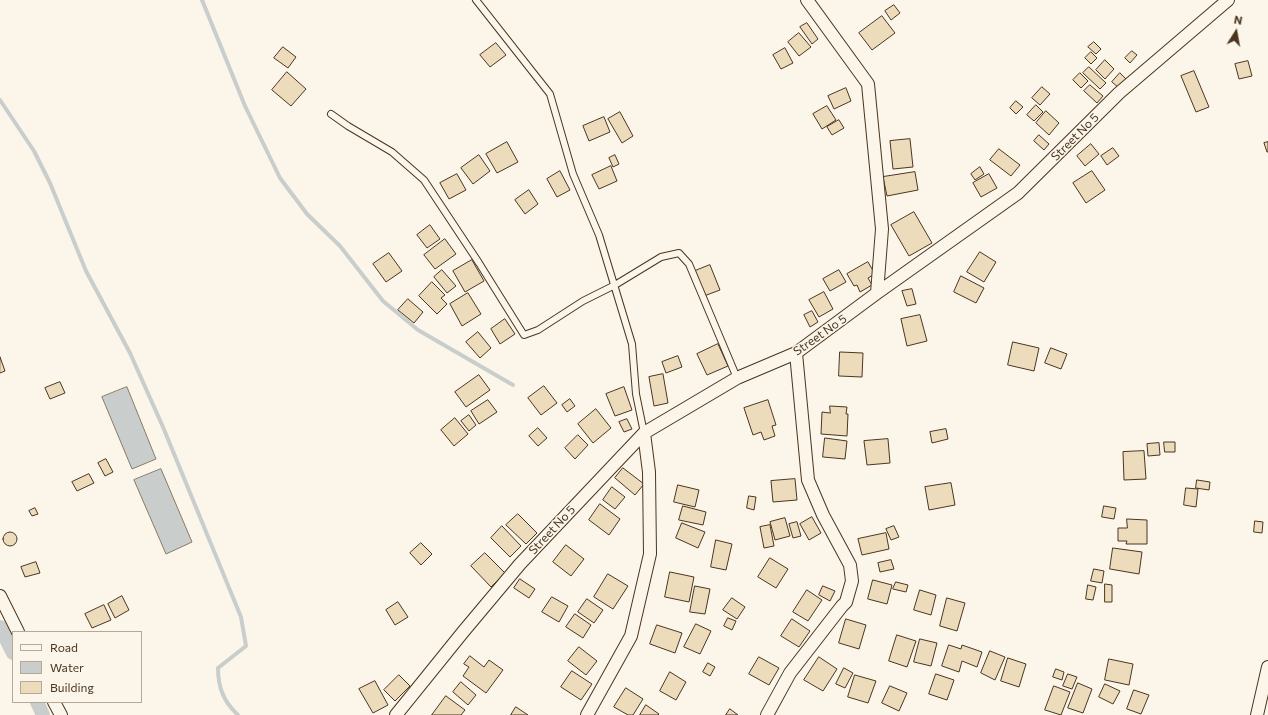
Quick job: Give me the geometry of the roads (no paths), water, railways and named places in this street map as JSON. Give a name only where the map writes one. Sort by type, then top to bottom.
[{"type":"street","points":[[807,0],[868,84],[882,230],[877,293]]},
{"type":"street","name":"Street No 5","points":[[396,715],[462,632],[520,564],[644,432],[738,378],[796,353],[877,293],[1018,193],[1119,93],[1228,0]]},
{"type":"street","points":[[767,715],[790,674],[846,602],[852,582],[850,566],[823,515],[808,480],[796,353]]},
{"type":"street","points":[[587,715],[631,636],[650,554],[649,472],[644,432]]},
{"type":"street","points":[[0,596],[18,631]]},
{"type":"street","points":[[1257,715],[1268,667]]},
{"type":"street","points":[[55,703],[61,715]]},
{"type":"lane","points":[[476,0],[550,94],[573,174],[599,235],[632,344],[636,394],[644,432]]},
{"type":"lane","points":[[331,114],[392,152],[424,180],[479,263],[524,335],[538,330],[583,301],[615,285],[661,257],[678,253],[689,264],[738,378]]},
{"type":"water","points":[[127,387],[156,459],[132,469],[102,397]]},
{"type":"water","points":[[161,469],[192,542],[166,554],[134,480]]},
{"type":"waterway","points":[[202,0],[245,106],[280,178],[307,214],[340,246],[383,301],[418,330],[513,385]]},
{"type":"waterway","points":[[0,100],[34,151],[50,183],[86,271],[130,353],[163,427],[241,617],[246,646],[218,668],[219,682],[223,694],[229,705],[238,715]]},
{"type":"waterway","points":[[0,627],[12,651]]},
{"type":"waterway","points":[[37,703],[43,715]]}]
